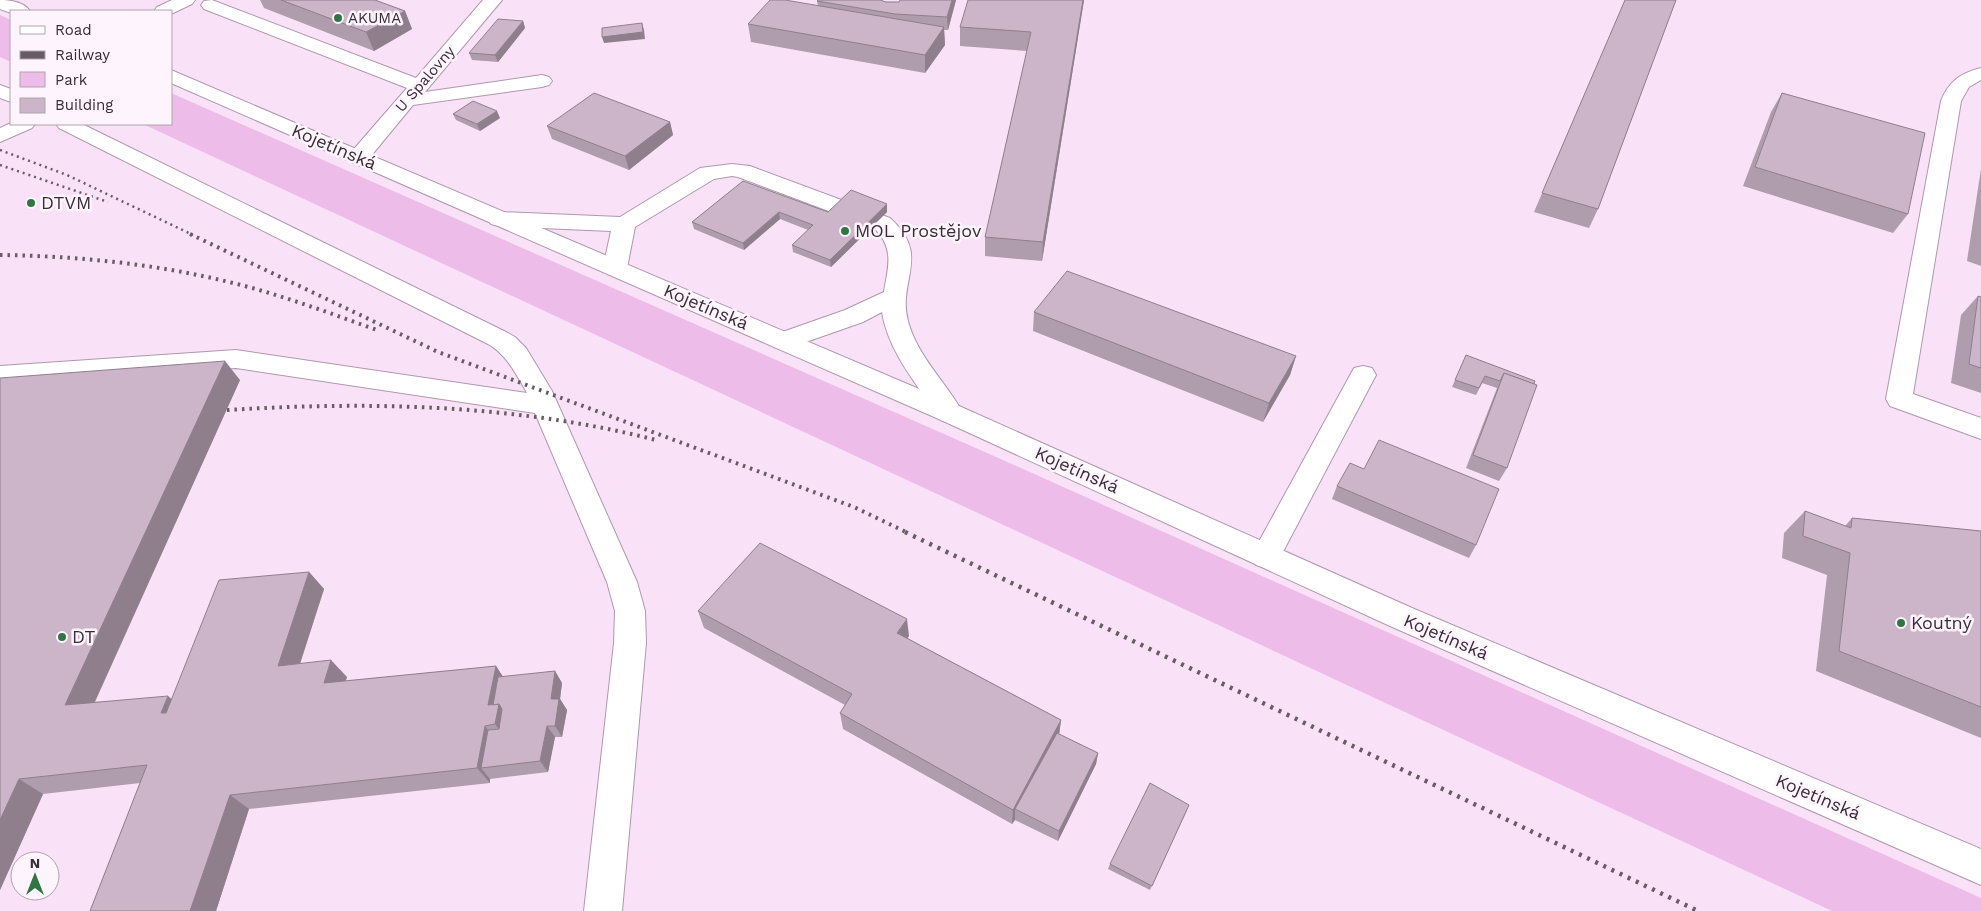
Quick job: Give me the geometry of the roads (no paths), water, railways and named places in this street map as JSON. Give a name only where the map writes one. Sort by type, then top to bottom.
[{"type":"main road","points":[[165,10],[186,0]]},
{"type":"main road","name":"U Spalovny","points":[[358,157],[493,0]]},
{"type":"main road","points":[[0,2],[19,10]]},
{"type":"main road","points":[[210,4],[414,93],[542,81]]},
{"type":"main road","points":[[1981,74],[1966,80],[1955,88],[1951,101],[1899,399],[1981,429]]},
{"type":"main road","name":"Kojetínská","points":[[172,76],[950,413],[1401,618],[1981,867]]},
{"type":"main road","points":[[0,136],[23,125]]},
{"type":"main road","points":[[68,125],[506,343],[518,354],[539,390],[622,582],[630,611],[630,643],[603,911]]},
{"type":"main road","points":[[499,219],[624,224],[708,173],[732,170],[882,223],[892,230],[901,255],[894,309],[899,334],[950,413]]},
{"type":"main road","points":[[615,268],[624,224]]},
{"type":"main road","points":[[783,341],[854,316],[896,296]]},
{"type":"main road","points":[[0,375],[236,359],[545,405]]},
{"type":"main road","points":[[1266,556],[1363,375]]},
{"type":"railway","points":[[0,150],[67,175],[193,235]]},
{"type":"railway","points":[[0,165],[108,202]]},
{"type":"railway","points":[[190,234],[438,352],[854,507],[908,533]]},
{"type":"railway","points":[[0,255],[88,259],[204,276],[269,293],[377,330]]},
{"type":"railway","points":[[212,411],[324,406],[436,408],[546,418],[656,440]]},
{"type":"railway","points":[[905,532],[1698,911]]},
{"type":"place","name":"AKUMA","points":[[338,18]]},
{"type":"place","name":"DTVM","points":[[31,203]]},
{"type":"place","name":"MOL Prostějov","points":[[845,231]]},
{"type":"place","name":"Koutný","points":[[1901,623]]},
{"type":"place","name":"DT","points":[[62,637]]}]
